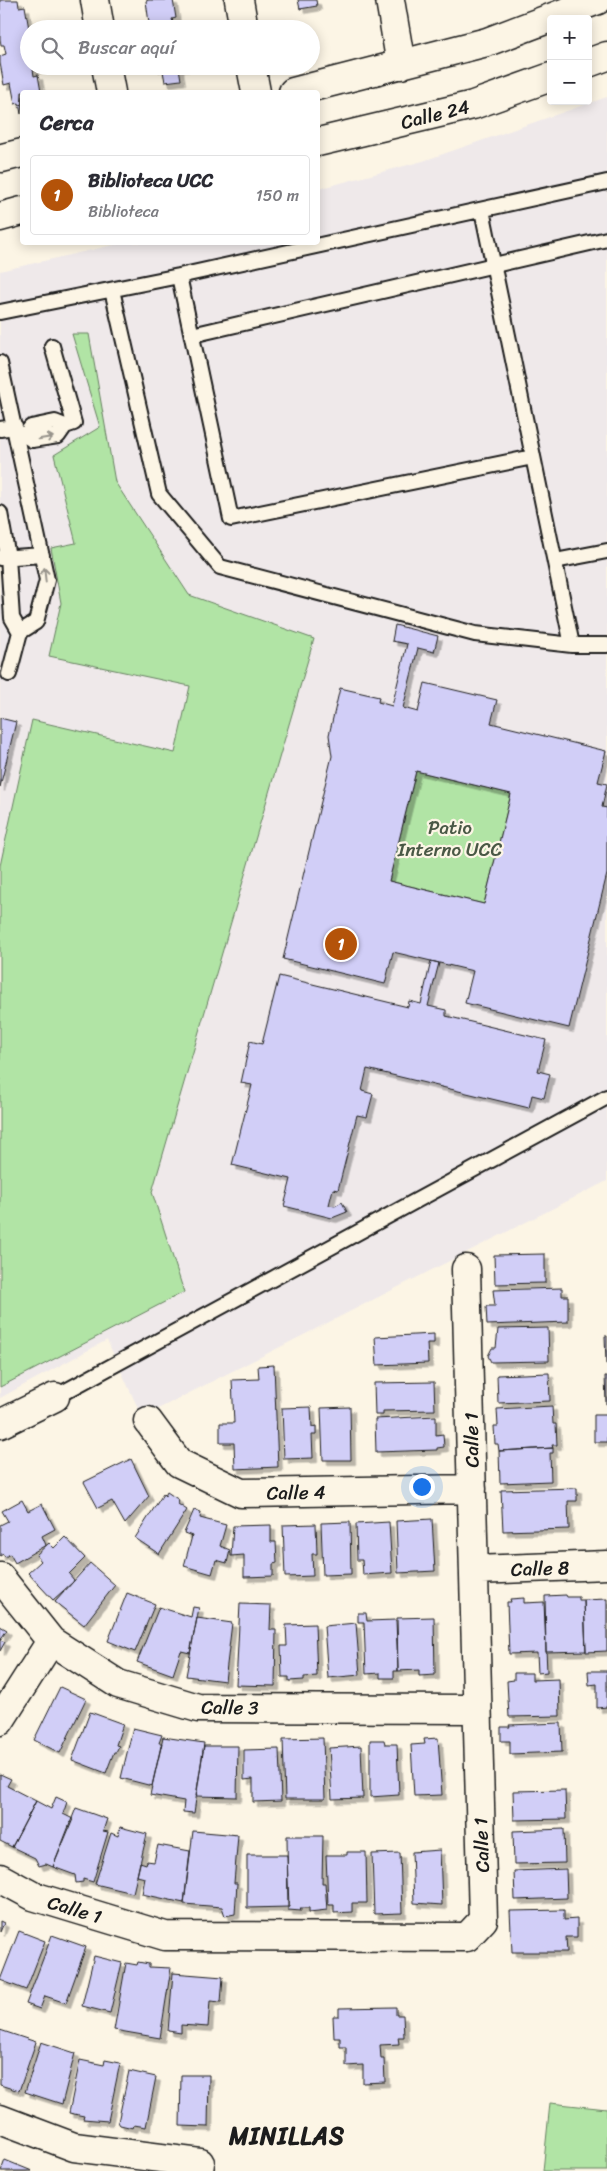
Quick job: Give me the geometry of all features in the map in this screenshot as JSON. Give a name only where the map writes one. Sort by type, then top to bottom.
[{"type":"street","points":[[95,0],[98,20]]},
{"type":"street","points":[[239,0],[242,20]]},
{"type":"street","points":[[390,0],[401,65]]},
{"type":"street","points":[[301,90],[487,42],[598,0]]},
{"type":"street","points":[[592,62],[607,56]]},
{"type":"street","points":[[108,75],[111,90]]},
{"type":"street","points":[[253,75],[256,90]]},
{"type":"street","name":"Calle 24","points":[[320,142],[473,106],[547,78]]},
{"type":"street","points":[[0,217],[20,212]]},
{"type":"street","name":"Calle 1","points":[[0,1878],[32,1896],[165,1936],[467,1938],[483,1920],[466,1269]]},
{"type":"street","points":[[0,1424],[55,1397]]},
{"type":"street","name":"Calle 4","points":[[148,1421],[179,1463],[241,1494],[472,1489]]},
{"type":"street","name":"Calle 8","points":[[474,1570],[607,1565]]},
{"type":"street","name":"Calle 3","points":[[0,1577],[51,1640],[118,1684],[198,1708],[477,1709]]},
{"type":"street","points":[[0,1721],[51,1640]]},
{"type":"street","points":[[0,2118],[74,2148],[200,2163],[199,2171]]},
{"type":"lane","points":[[0,312],[178,276],[607,182]]},
{"type":"lane","points":[[482,210],[572,645]]},
{"type":"lane","points":[[192,334],[607,239]]},
{"type":"lane","points":[[178,276],[192,334],[230,519],[533,457]]},
{"type":"lane","points":[[112,290],[160,494],[220,567],[475,634],[572,645],[607,645]]},
{"type":"lane","points":[[0,429],[19,433],[31,426],[55,422],[64,426],[74,423],[52,346]]},
{"type":"lane","points":[[0,362],[19,433],[47,580],[36,622],[20,632],[8,674]]},
{"type":"lane","points":[[0,513],[12,618],[20,632]]},
{"type":"lane","points":[[555,560],[607,551]]},
{"type":"lane","points":[[4,558],[42,555]]},
{"type":"lane","points":[[55,1397],[607,1097]]},
{"type":"shaded area","points":[[607,97],[607,1181],[142,1417],[107,1340],[0,1398],[0,271],[113,245],[320,245],[320,188],[423,161],[584,105],[592,105],[592,102]]},
{"type":"green space","points":[[72,334],[89,334],[115,482],[189,595],[314,639],[152,1192],[184,1292],[0,1387],[0,866],[32,720],[175,753],[190,686],[49,656],[61,603],[51,548],[76,543],[54,455],[100,427]]},
{"type":"green space","name":"Patio Interno UCC","points":[[416,771],[511,794],[484,904],[389,881]]},
{"type":"green space","points":[[550,2103],[607,2109],[607,2171],[543,2171]]},
{"type":"building","points":[[0,0],[18,0],[19,7],[25,6],[27,20],[20,20],[20,75],[38,75],[41,90],[20,90],[20,108],[19,103],[15,104],[11,83],[4,85],[0,56],[6,54],[0,39]]},
{"type":"building","points":[[173,0],[176,18],[172,20],[149,20],[146,1]]},
{"type":"building","points":[[298,0],[316,0],[317,6],[300,9]]},
{"type":"building","points":[[164,75],[180,75],[181,80],[165,82]]},
{"type":"building","points":[[395,625],[438,636],[434,652],[418,648],[403,708],[418,712],[425,683],[497,700],[491,723],[606,751],[598,782],[607,784],[602,807],[607,808],[607,874],[569,1028],[465,1003],[473,971],[393,952],[385,984],[283,959],[332,756],[329,735],[340,688],[379,697],[378,702],[392,706],[407,644],[392,641]],"holes":[[[416,771],[511,794],[484,904],[389,881]]]},
{"type":"building","points":[[0,718],[16,722],[0,787]]},
{"type":"building","points":[[431,961],[439,963],[428,1006],[446,1010],[446,1016],[546,1040],[538,1071],[550,1074],[544,1098],[532,1095],[529,1108],[367,1069],[362,1091],[373,1094],[367,1117],[357,1115],[338,1190],[333,1189],[329,1205],[335,1206],[342,1202],[347,1212],[332,1218],[284,1206],[291,1179],[232,1165],[252,1085],[241,1083],[250,1041],[262,1044],[279,976],[408,1007],[409,1001],[421,1004]]},
{"type":"building","points":[[545,1254],[545,1283],[495,1284],[494,1255]]},
{"type":"building","points":[[562,1288],[562,1296],[568,1296],[568,1322],[487,1325],[486,1306],[495,1306],[493,1290]]},
{"type":"building","points":[[548,1328],[549,1361],[491,1362],[488,1356],[492,1348],[496,1348],[498,1329]]},
{"type":"building","points":[[434,1334],[434,1343],[427,1343],[428,1363],[377,1365],[375,1337]]},
{"type":"building","points":[[605,1336],[607,1336],[607,1364],[606,1364]]},
{"type":"building","points":[[274,1365],[278,1467],[235,1469],[234,1443],[220,1443],[220,1423],[234,1423],[232,1380],[259,1379],[258,1366]]},
{"type":"building","points":[[549,1373],[550,1401],[498,1403],[497,1375]]},
{"type":"building","points":[[605,1376],[607,1376],[607,1404],[606,1404]]},
{"type":"building","points":[[434,1382],[435,1410],[383,1411],[383,1415],[375,1415],[374,1383]]},
{"type":"building","points":[[552,1406],[553,1424],[556,1424],[557,1445],[552,1445],[553,1448],[499,1451],[498,1444],[495,1444],[494,1426],[498,1426],[497,1409]]},
{"type":"building","points":[[311,1407],[312,1427],[316,1426],[316,1435],[312,1435],[313,1458],[284,1459],[282,1408]]},
{"type":"building","points":[[350,1407],[351,1460],[323,1460],[321,1408]]},
{"type":"building","points":[[594,1415],[607,1415],[607,1442],[594,1442]]},
{"type":"building","points":[[436,1416],[436,1435],[443,1434],[444,1447],[437,1448],[437,1450],[376,1452],[375,1419]]},
{"type":"building","points":[[553,1448],[553,1453],[550,1453],[551,1481],[500,1483],[499,1451]]},
{"type":"building","points":[[131,1459],[149,1496],[125,1524],[112,1501],[98,1508],[84,1482]]},
{"type":"building","points":[[577,1488],[577,1501],[568,1501],[569,1529],[503,1531],[501,1490]]},
{"type":"building","points":[[167,1492],[179,1500],[178,1504],[187,1510],[159,1554],[135,1538],[163,1494],[165,1496]]},
{"type":"building","points":[[22,1500],[28,1511],[42,1504],[55,1529],[42,1536],[46,1545],[15,1563],[10,1554],[5,1557],[3,1554],[0,1556],[0,1525],[8,1521],[2,1511]]},
{"type":"building","points":[[194,1510],[201,1512],[200,1518],[226,1525],[220,1546],[230,1550],[227,1563],[216,1560],[212,1574],[184,1566],[192,1536],[184,1533]]},
{"type":"building","points":[[432,1519],[435,1571],[398,1573],[396,1521]]},
{"type":"building","points":[[350,1522],[351,1574],[323,1575],[321,1523]]},
{"type":"building","points":[[389,1522],[392,1573],[363,1575],[362,1560],[357,1560],[356,1524]]},
{"type":"building","points":[[316,1524],[317,1554],[312,1554],[313,1576],[285,1577],[283,1525]]},
{"type":"building","points":[[271,1525],[271,1542],[276,1542],[277,1563],[273,1564],[273,1576],[244,1577],[244,1555],[231,1556],[233,1526]]},
{"type":"building","points":[[65,1537],[85,1558],[69,1574],[74,1580],[73,1582],[53,1600],[28,1573],[41,1561],[36,1555],[49,1543],[54,1548]]},
{"type":"building","points":[[90,1563],[115,1585],[84,1625],[55,1602]]},
{"type":"building","points":[[127,1593],[155,1604],[135,1652],[108,1641]]},
{"type":"building","points":[[566,1595],[567,1597],[579,1597],[579,1600],[584,1600],[586,1651],[546,1652],[545,1596]]},
{"type":"building","points":[[524,1598],[524,1603],[544,1602],[547,1672],[538,1673],[537,1653],[509,1654],[507,1602],[511,1602],[510,1599]]},
{"type":"building","points":[[607,1599],[607,1651],[586,1652],[584,1600]]},
{"type":"building","points":[[240,1604],[271,1605],[270,1630],[276,1630],[275,1686],[236,1685]]},
{"type":"building","points":[[159,1607],[191,1617],[193,1607],[199,1608],[190,1653],[181,1651],[173,1675],[137,1662]]},
{"type":"building","points":[[358,1613],[366,1613],[367,1621],[396,1620],[398,1671],[394,1671],[394,1678],[380,1678],[380,1673],[366,1674],[364,1622],[358,1622]]},
{"type":"building","points":[[434,1617],[435,1675],[419,1676],[419,1670],[398,1671],[397,1618]]},
{"type":"building","points":[[197,1618],[232,1623],[225,1681],[186,1676]]},
{"type":"building","points":[[356,1623],[360,1675],[328,1678],[324,1626]]},
{"type":"building","points":[[315,1624],[317,1676],[304,1677],[304,1680],[289,1681],[289,1677],[282,1677],[281,1646],[287,1646],[286,1625]]},
{"type":"building","points":[[0,1626],[7,1630],[0,1640]]},
{"type":"building","points":[[0,1640],[5,1642],[0,1651]]},
{"type":"building","points":[[588,1671],[607,1671],[607,1707],[597,1708],[597,1684],[589,1685]]},
{"type":"building","points":[[514,1673],[532,1673],[532,1680],[559,1679],[560,1716],[509,1717],[507,1681],[514,1680]]},
{"type":"building","points":[[60,1687],[86,1699],[60,1753],[34,1740]]},
{"type":"building","points":[[90,1712],[123,1724],[116,1745],[119,1746],[116,1752],[114,1752],[106,1773],[72,1760]]},
{"type":"building","points":[[561,1723],[562,1752],[510,1754],[510,1741],[501,1741],[501,1727]]},
{"type":"building","points":[[133,1728],[162,1735],[159,1743],[162,1743],[152,1786],[121,1778]]},
{"type":"building","points":[[163,1737],[204,1743],[194,1813],[183,1812],[184,1801],[150,1795]]},
{"type":"building","points":[[323,1738],[325,1799],[285,1799],[283,1739]]},
{"type":"building","points":[[438,1738],[442,1795],[414,1796],[411,1745],[425,1744],[424,1739]]},
{"type":"building","points":[[370,1740],[384,1740],[385,1744],[397,1744],[399,1795],[370,1797]]},
{"type":"building","points":[[204,1746],[238,1746],[237,1797],[196,1796]]},
{"type":"building","points":[[361,1746],[363,1798],[332,1799],[329,1748]]},
{"type":"building","points":[[279,1749],[281,1801],[253,1802],[253,1779],[244,1780],[244,1750]]},
{"type":"building","points":[[0,1774],[11,1779],[7,1786],[36,1801],[12,1847],[0,1841]]},
{"type":"building","points":[[565,1790],[566,1819],[514,1820],[513,1791]]},
{"type":"building","points":[[56,1797],[67,1802],[63,1814],[73,1819],[53,1867],[46,1864],[39,1866],[35,1858],[12,1847],[36,1801],[51,1809]]},
{"type":"building","points":[[76,1808],[107,1819],[103,1831],[108,1832],[93,1882],[83,1879],[83,1882],[76,1883],[75,1875],[53,1867]]},
{"type":"building","points":[[120,1827],[147,1834],[133,1893],[95,1884],[111,1833],[118,1836]]},
{"type":"building","points":[[564,1829],[565,1863],[514,1864],[513,1831]]},
{"type":"building","points":[[193,1831],[238,1835],[234,1883],[237,1883],[235,1914],[225,1916],[222,1907],[184,1904]]},
{"type":"building","points":[[287,1836],[323,1836],[322,1883],[325,1883],[327,1910],[309,1912],[309,1908],[300,1908],[301,1911],[288,1910]]},
{"type":"building","points":[[158,1845],[190,1851],[184,1903],[142,1894],[145,1878],[137,1876],[140,1862],[146,1864],[147,1861],[154,1862]]},
{"type":"building","points":[[440,1850],[442,1905],[414,1903],[412,1852]]},
{"type":"building","points":[[347,1852],[366,1852],[367,1903],[352,1903],[352,1912],[334,1913],[334,1905],[328,1905],[326,1855],[347,1855]]},
{"type":"building","points":[[400,1853],[402,1913],[374,1914],[372,1854]]},
{"type":"building","points":[[247,1855],[287,1855],[289,1907],[247,1908]]},
{"type":"building","points":[[566,1869],[567,1898],[515,1900],[514,1871]]},
{"type":"building","points":[[564,1910],[564,1920],[577,1919],[577,1937],[566,1937],[567,1952],[512,1952],[510,1911]]},
{"type":"building","points":[[0,1921],[4,1923],[0,1932]]},
{"type":"building","points":[[19,1931],[45,1941],[26,1990],[0,1980]]},
{"type":"building","points":[[52,1935],[86,1947],[66,2003],[45,1996],[40,2009],[26,2004]]},
{"type":"building","points":[[94,1956],[122,1963],[110,2013],[82,2006]]},
{"type":"building","points":[[138,1962],[149,1964],[149,1967],[171,1968],[160,2038],[114,2030],[126,1963],[137,1965]]},
{"type":"building","points":[[173,1973],[223,1977],[221,2002],[210,2001],[208,2027],[181,2025],[181,2033],[168,2031]]},
{"type":"building","points":[[396,2007],[396,2015],[403,2015],[404,2037],[398,2037],[399,2044],[380,2045],[381,2059],[384,2059],[385,2082],[363,2083],[363,2065],[346,2066],[346,2047],[340,2047],[340,2038],[334,2038],[333,2016],[339,2016],[339,2008]]},
{"type":"building","points":[[0,2030],[36,2042],[19,2091],[0,2085]]},
{"type":"building","points":[[41,2042],[75,2053],[62,2104],[25,2092]]},
{"type":"building","points":[[80,2060],[104,2065],[105,2060],[120,2063],[108,2121],[83,2119],[84,2116],[69,2113]]},
{"type":"building","points":[[129,2071],[156,2077],[146,2127],[134,2125],[133,2128],[120,2125],[118,2122]]},
{"type":"building","points":[[181,2075],[209,2075],[208,2127],[180,2126]]},
{"type":"building","points":[[5,2160],[32,2171],[1,2171]]},
{"type":"place","name":"Biblioteca UCC","points":[[341,944]]},
{"type":"district","name":"MINILLAS","points":[[287,2136]]}]
